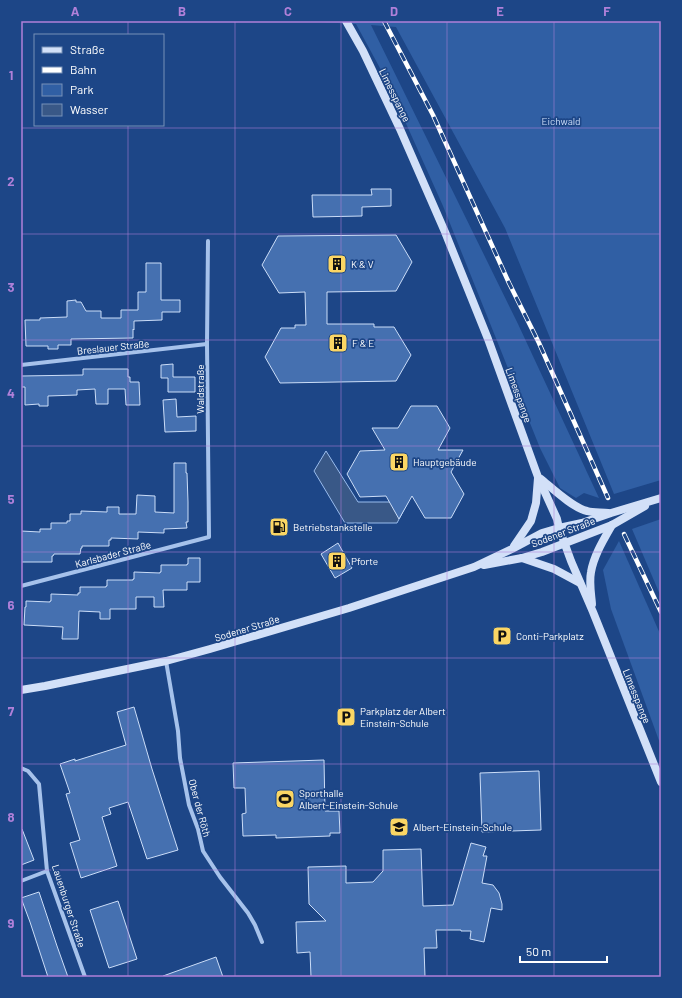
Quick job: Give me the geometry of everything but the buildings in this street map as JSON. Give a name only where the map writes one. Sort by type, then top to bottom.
[{"type":"main road","name":"Limesspange","points":[[346,21],[363,51],[400,129],[445,232],[488,339],[538,477],[557,520],[564,543],[661,782]]},
{"type":"main road","points":[[538,477],[579,508],[587,511],[611,513]]},
{"type":"main road","points":[[512,549],[531,521],[536,503],[538,477]]},
{"type":"main road","name":"Sodener Straße","points":[[21,690],[166,661],[216,648],[349,608],[474,567],[542,533],[582,523],[660,498]]},
{"type":"main road","name":"Sodener Straße","points":[[474,567],[522,558],[542,552],[612,525],[660,498]]},
{"type":"main road","points":[[593,612],[590,590],[591,571],[596,554],[612,525]]},
{"type":"main road","points":[[522,558],[554,570],[580,583]]},
{"type":"street","name":"Waldstraße","points":[[208,241],[209,537]]},
{"type":"street","name":"Breslauer Straße","points":[[21,366],[208,344]]},
{"type":"street","name":"Karlsbader Straße","points":[[21,586],[209,537]]},
{"type":"street","name":"Ober der Röth","points":[[166,661],[178,731],[181,765],[189,805],[198,829],[203,851],[220,877],[248,913],[262,942]]},
{"type":"street","name":"Lauenburger Straße","points":[[21,768],[28,771],[39,784],[47,871],[85,977]]},
{"type":"street","points":[[21,881],[47,871]]},
{"type":"green space","name":"Eichwald","points":[[300,21],[661,21],[661,480],[614,494],[505,228],[396,27],[371,25],[518,324],[599,498],[584,493],[576,498],[560,488],[540,448],[443,206],[387,81],[356,24]]},
{"type":"green space","points":[[661,519],[661,597],[632,529]]},
{"type":"green space","points":[[619,541],[661,636],[661,746],[611,609],[603,570]]},
{"type":"water","points":[[326,451],[358,502],[408,502],[397,523],[345,523],[314,471]]},
{"type":"railway","points":[[384,21],[433,115],[509,283],[539,343],[608,498]]},
{"type":"railway","points":[[624,534],[661,612]]},
{"type":"place","name":"K & V","points":[[337,264]]},
{"type":"place","name":"F & E","points":[[338,343]]},
{"type":"place","name":"Hauptgebäude","points":[[399,462]]},
{"type":"place","name":"Betriebstankstelle","points":[[279,527]]},
{"type":"place","name":"Pforte","points":[[337,561]]},
{"type":"place","name":"Conti-Parkplatz","points":[[502,636]]},
{"type":"place","name":"Parkplatz der Albert Einstein-Schule","points":[[346,717]]},
{"type":"place","name":"Sporthalle Albert-Einstein-Schule","points":[[285,799]]},
{"type":"place","name":"Albert-Einstein-Schule","points":[[399,827]]}]
